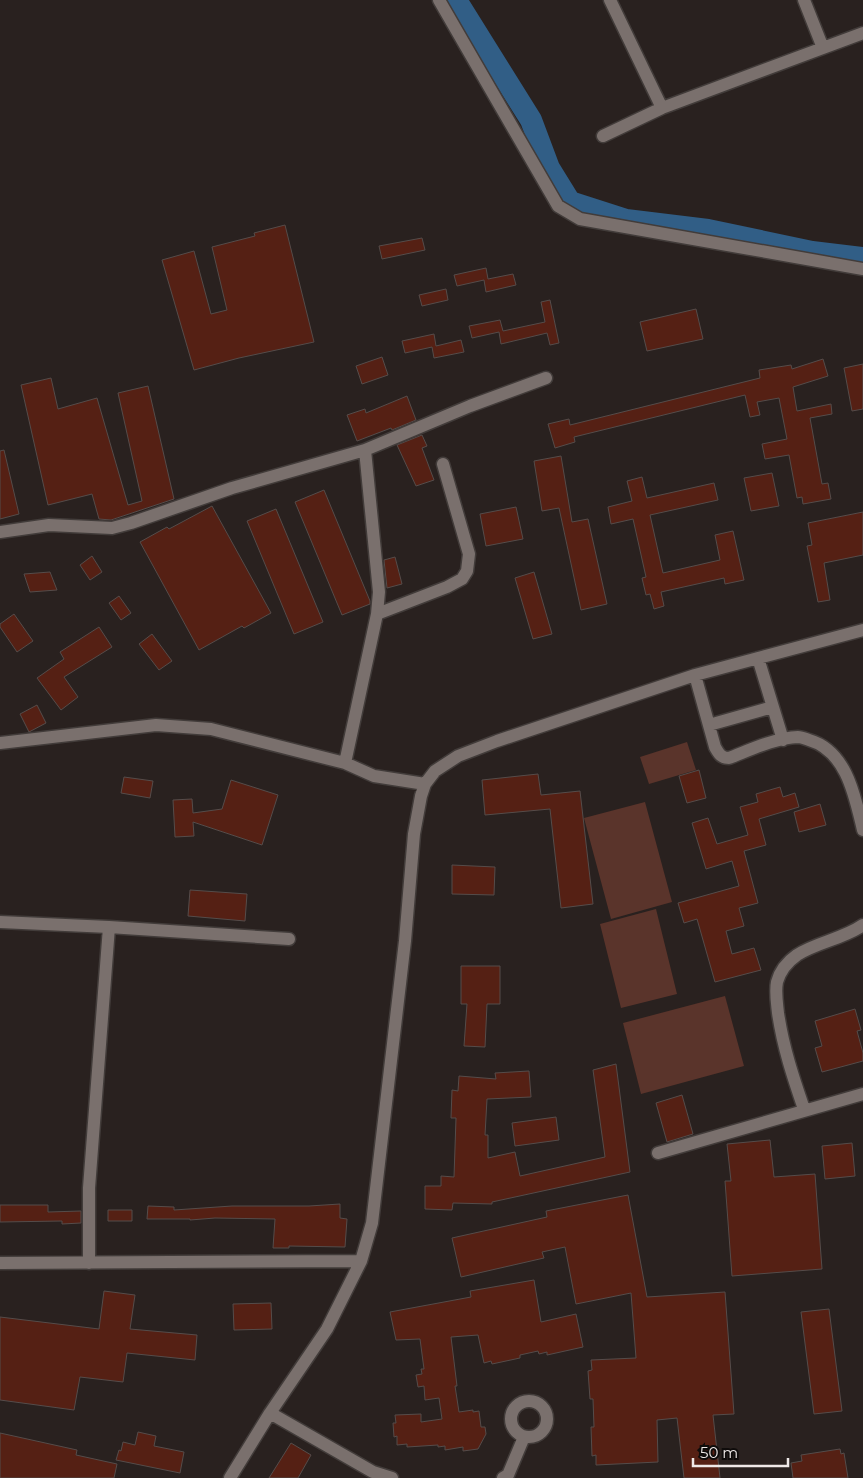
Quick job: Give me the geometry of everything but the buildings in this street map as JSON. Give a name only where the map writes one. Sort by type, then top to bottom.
[{"type":"street","points":[[439,0],[558,206],[580,219],[863,269]]},
{"type":"street","points":[[610,0],[662,108]]},
{"type":"street","points":[[804,0],[823,48]]},
{"type":"street","points":[[603,136],[662,108],[863,33]]},
{"type":"street","points":[[0,532],[49,525],[112,528],[132,524],[232,488],[365,450],[470,406],[546,378]]},
{"type":"street","points":[[345,763],[379,592],[365,450]]},
{"type":"street","points":[[376,614],[447,587],[462,579],[466,571],[469,554],[443,464]]},
{"type":"street","points":[[230,1478],[270,1413],[327,1330],[361,1261],[372,1223],[405,941],[414,834],[425,784],[435,771],[458,756],[496,741],[696,675],[863,630]]},
{"type":"street","points":[[758,658],[783,740]]},
{"type":"street","points":[[696,675],[719,754],[724,758],[783,740],[800,737],[815,741],[826,747],[839,761],[847,776],[863,830]]},
{"type":"street","points":[[709,725],[773,706]]},
{"type":"street","points":[[0,742],[156,724],[211,729],[345,763],[374,776],[425,784]]},
{"type":"street","points":[[0,922],[289,939]]},
{"type":"street","points":[[804,1109],[787,1060],[776,999],[777,983],[782,969],[807,948],[845,935],[863,925]]},
{"type":"street","points":[[89,1263],[89,1188],[109,927]]},
{"type":"street","points":[[658,1153],[804,1109],[863,1094]]},
{"type":"street","points":[[0,1263],[361,1261]]},
{"type":"street","points":[[270,1413],[373,1472],[392,1478]]},
{"type":"street","points":[[503,1478],[508,1475],[524,1437]]},
{"type":"shaded area","points":[[687,742],[696,770],[649,784],[640,757]]},
{"type":"shaded area","points":[[645,802],[672,902],[611,919],[584,818]]},
{"type":"shaded area","points":[[656,909],[677,994],[621,1008],[600,924]]},
{"type":"shaded area","points":[[725,996],[744,1066],[641,1094],[623,1023]]},
{"type":"waterway","points":[[456,0],[531,120],[549,168],[570,202],[626,220],[708,230],[812,252],[863,258]]}]
